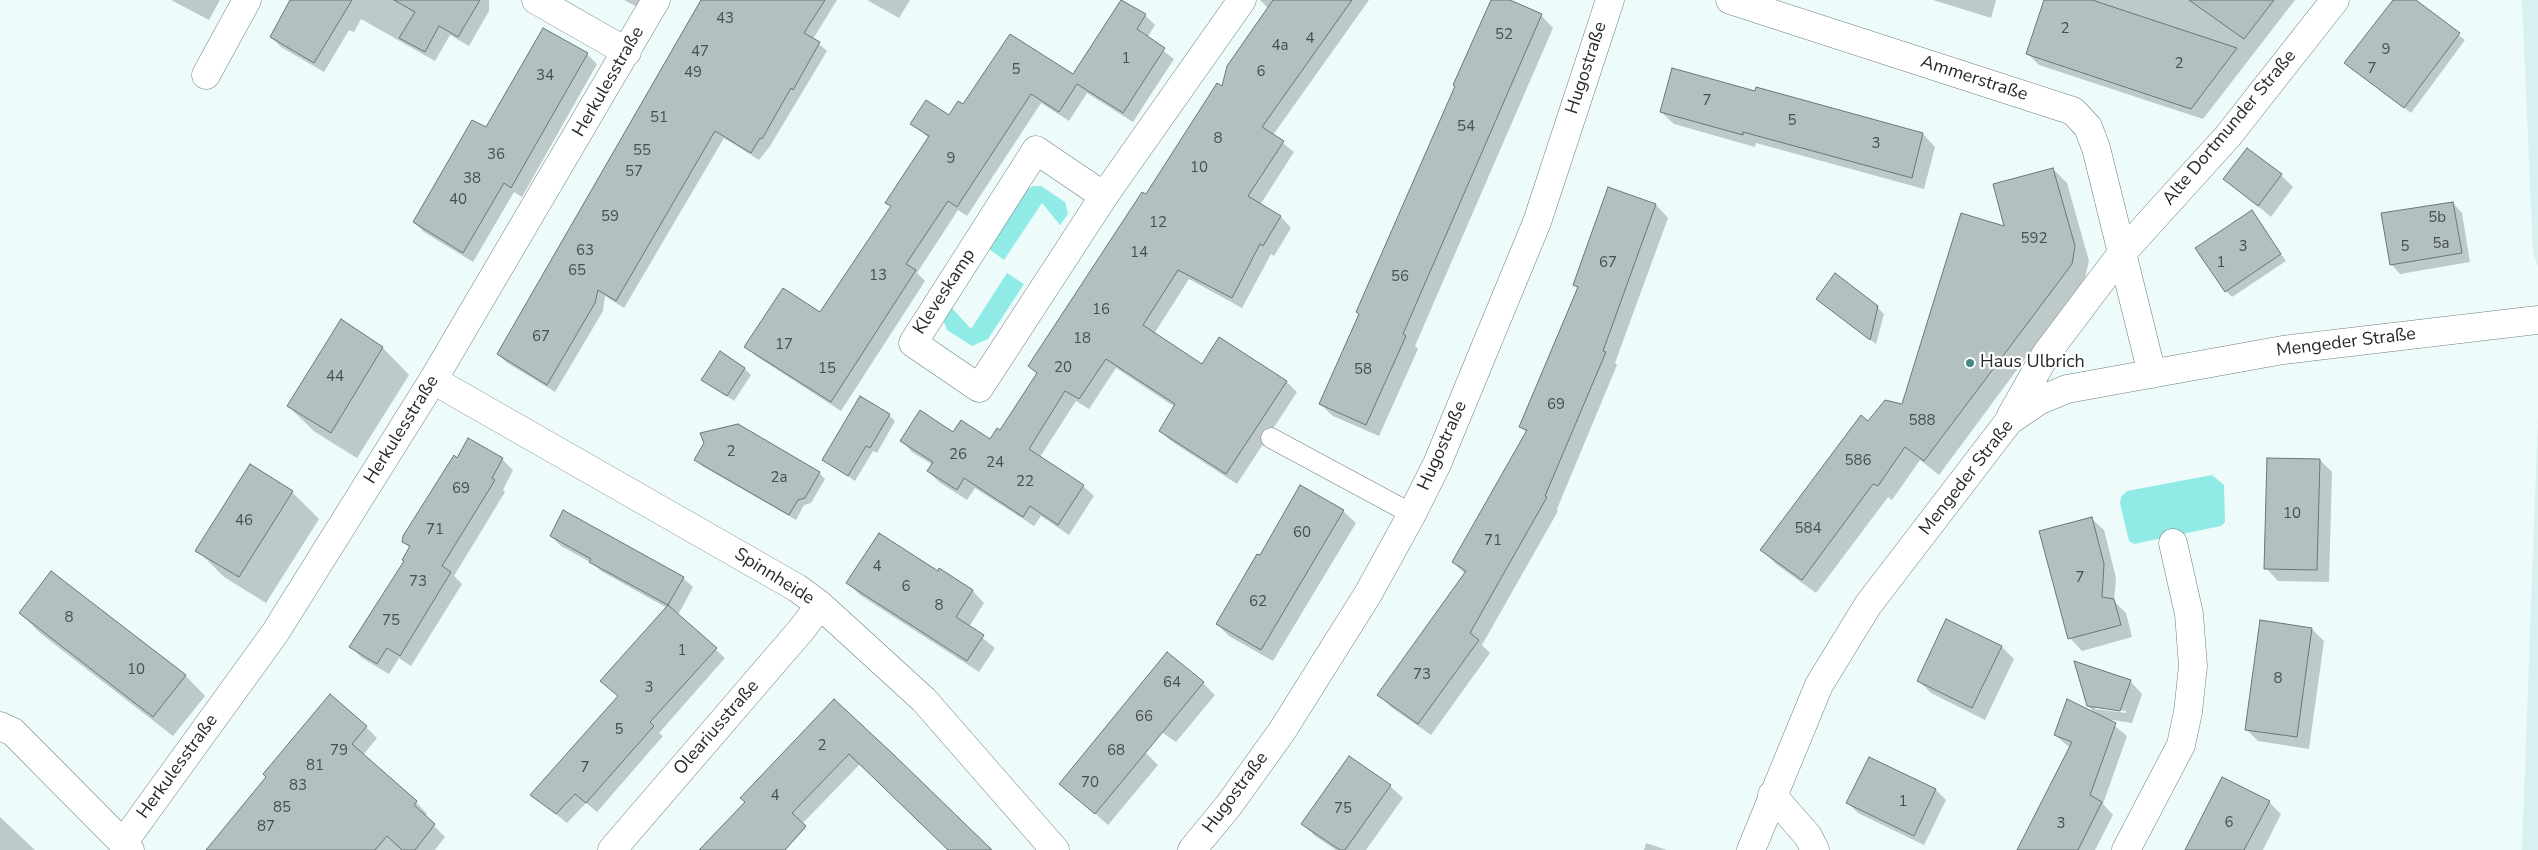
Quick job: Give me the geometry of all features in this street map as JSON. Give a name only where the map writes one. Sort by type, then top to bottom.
[{"type":"street","points":[[206,75],[246,0]]},
{"type":"street","points":[[536,0],[627,52]]},
{"type":"street","name":"Herkulesstraße","points":[[126,847],[275,633],[433,380],[656,0]]},
{"type":"street","name":"Kleveskamp","points":[[1104,196],[1036,150],[913,343],[979,388],[1104,196],[1242,0]]},
{"type":"street","name":"Hugostraße","points":[[1192,850],[1229,806],[1282,731],[1368,594],[1437,464],[1537,222],[1610,0]]},
{"type":"street","name":"Ammerstraße","points":[[1730,0],[2073,111],[2088,127],[2096,148],[2152,374]]},
{"type":"street","name":"Alte Dortmunder Straße","points":[[2122,253],[2228,136],[2335,0]]},
{"type":"street","points":[[2009,421],[2046,354],[2122,253]]},
{"type":"street","name":"Mengeder Straße","points":[[1751,850],[1772,794],[1819,684],[1868,605],[2009,421],[2040,400],[2067,389],[2283,350],[2538,320]]},
{"type":"street","name":"Spinnheide","points":[[433,380],[797,588],[820,605],[924,700],[1056,850]]},
{"type":"street","points":[[2126,850],[2181,745],[2188,712],[2193,666],[2189,614],[2173,543]]},
{"type":"street","name":"Oleariusstraße","points":[[612,850],[802,629],[820,605]]},
{"type":"street","points":[[0,726],[13,732],[126,847]]},
{"type":"street","points":[[1772,794],[1808,836],[1815,850]]},
{"type":"lane","points":[[1271,438],[1412,514]]},
{"type":"shaded area","points":[[2522,0],[2538,0],[2538,266],[2533,253]]},
{"type":"shaded area","points":[[1041,186],[1065,202],[1068,214],[1060,225],[1042,203],[1004,260],[989,249],[1027,189]]},
{"type":"shaded area","points":[[1007,273],[1024,284],[988,339],[972,346],[947,330],[944,322],[945,313],[950,306],[971,329]]},
{"type":"shaded area","points":[[2538,416],[2538,850],[2522,850]]},
{"type":"shaded area","points":[[2212,475],[2224,485],[2225,522],[2221,526],[2134,544],[2129,541],[2120,503],[2121,497],[2127,491]]},
{"type":"building","points":[[290,0],[352,0],[314,63],[270,37]]},
{"type":"building","points":[[394,0],[480,0],[458,37],[439,26],[425,52],[399,38],[415,12]]},
{"type":"building","points":[[701,0],[825,0],[804,33],[820,42],[793,90],[791,88],[762,139],[760,138],[751,153],[715,131],[616,301],[598,290],[595,303],[547,385],[497,354]]},
{"type":"building","points":[[1121,0],[1146,14],[1137,29],[1165,48],[1123,113],[1077,84],[1059,112],[1031,94],[957,207],[948,201],[906,264],[916,270],[831,402],[744,347],[783,288],[820,312],[891,206],[885,203],[929,136],[910,124],[926,100],[949,115],[958,101],[963,104],[1010,34],[1073,74]]},
{"type":"building","points":[[1273,0],[1352,0],[1262,127],[1284,141],[1248,196],[1281,216],[1263,246],[1260,244],[1232,298],[1178,270],[1143,325],[1202,364],[1219,337],[1287,381],[1226,474],[1159,431],[1175,404],[1106,359],[1079,399],[1065,391],[1029,449],[1084,485],[1058,525],[1030,506],[1023,517],[964,478],[957,490],[927,471],[933,462],[900,441],[920,410],[953,432],[961,420],[990,439],[997,428],[1000,430],[1037,373],[1028,366],[1142,192],[1146,194],[1217,83],[1222,86],[1227,66]]},
{"type":"building","points":[[1491,0],[1510,0],[1542,14],[1403,334],[1406,336],[1366,425],[1319,404],[1359,314],[1356,312]]},
{"type":"building","points":[[2044,0],[2092,0],[2237,48],[2191,109],[2026,54]]},
{"type":"building","points":[[2189,0],[2274,0],[2244,39]]},
{"type":"building","points":[[2393,0],[2416,0],[2460,33],[2404,108],[2344,63]]},
{"type":"building","points":[[543,28],[588,53],[511,188],[504,183],[463,253],[413,222],[472,120],[486,127]]},
{"type":"building","points":[[1672,68],[1755,91],[1756,87],[1923,133],[1912,178],[1743,132],[1743,135],[1660,112]]},
{"type":"building","points":[[2247,148],[2282,174],[2258,206],[2223,179]]},
{"type":"building","points":[[2053,168],[2075,246],[2072,264],[1924,461],[1905,447],[1878,486],[1873,484],[1802,580],[1760,550],[1861,415],[1868,421],[1885,400],[1902,404],[1961,213],[2004,226],[1993,184]]},
{"type":"building","points":[[1608,187],[1656,204],[1603,351],[1606,352],[1545,496],[1547,497],[1470,633],[1479,640],[1418,724],[1377,695],[1466,571],[1452,562],[1527,430],[1519,427],[1578,287],[1573,285]]},
{"type":"building","points":[[2453,202],[2462,253],[2390,265],[2381,213]]},
{"type":"building","points":[[2252,210],[2281,254],[2225,292],[2195,248]]},
{"type":"building","points":[[1835,273],[1878,306],[1870,340],[1816,299]]},
{"type":"building","points":[[341,319],[383,347],[331,433],[287,406]]},
{"type":"building","points":[[720,351],[745,368],[727,396],[701,380]]},
{"type":"building","points":[[860,396],[890,414],[870,448],[866,446],[848,476],[822,460]]},
{"type":"building","points":[[738,424],[820,472],[805,498],[798,500],[789,515],[694,460],[704,443],[700,433]]},
{"type":"building","points":[[468,438],[503,458],[492,478],[495,480],[442,566],[451,572],[400,656],[387,648],[377,664],[349,647],[404,561],[402,560],[410,546],[402,542],[403,536],[454,455],[457,458]]},
{"type":"building","points":[[2267,458],[2320,459],[2317,570],[2264,569]]},
{"type":"building","points":[[250,464],[293,491],[239,577],[195,551]]},
{"type":"building","points":[[1300,485],[1344,510],[1261,650],[1216,624],[1257,554],[1260,555]]},
{"type":"building","points":[[563,510],[684,577],[668,605],[589,562],[591,559],[550,536]]},
{"type":"building","points":[[2092,517],[2104,564],[2102,597],[2114,599],[2121,625],[2068,639],[2039,531]]},
{"type":"building","points":[[879,533],[938,571],[939,568],[973,590],[956,617],[984,635],[967,661],[846,583]]},
{"type":"building","points":[[51,571],[186,675],[153,717],[19,613]]},
{"type":"building","points":[[668,605],[717,648],[650,722],[654,726],[586,803],[575,794],[556,814],[530,795],[618,696],[600,681]]},
{"type":"building","points":[[1946,619],[2002,646],[1972,708],[1917,681]]},
{"type":"building","points":[[2260,620],[2312,628],[2297,737],[2245,730]]},
{"type":"building","points":[[1167,652],[1204,682],[1095,814],[1059,784]]},
{"type":"building","points":[[2074,661],[2131,680],[2120,711],[2087,706]]},
{"type":"building","points":[[330,694],[367,726],[352,744],[417,801],[414,805],[435,824],[415,850],[402,850],[387,836],[375,850],[206,850],[266,777],[263,774]]},
{"type":"building","points":[[834,699],[992,850],[948,850],[849,754],[792,813],[806,826],[785,850],[699,850],[745,802],[740,798]]},
{"type":"building","points":[[2067,699],[2116,723],[2090,795],[2102,802],[2078,850],[2017,850],[2072,742],[2054,735]]},
{"type":"building","points":[[1349,756],[1391,785],[1345,850],[1340,850],[1301,824]]},
{"type":"building","points":[[1869,757],[1936,789],[1914,836],[1846,803]]},
{"type":"building","points":[[2222,777],[2270,801],[2244,850],[2185,850]]},
{"type":"place","name":"Haus Ulbrich","points":[[1970,363]]}]
